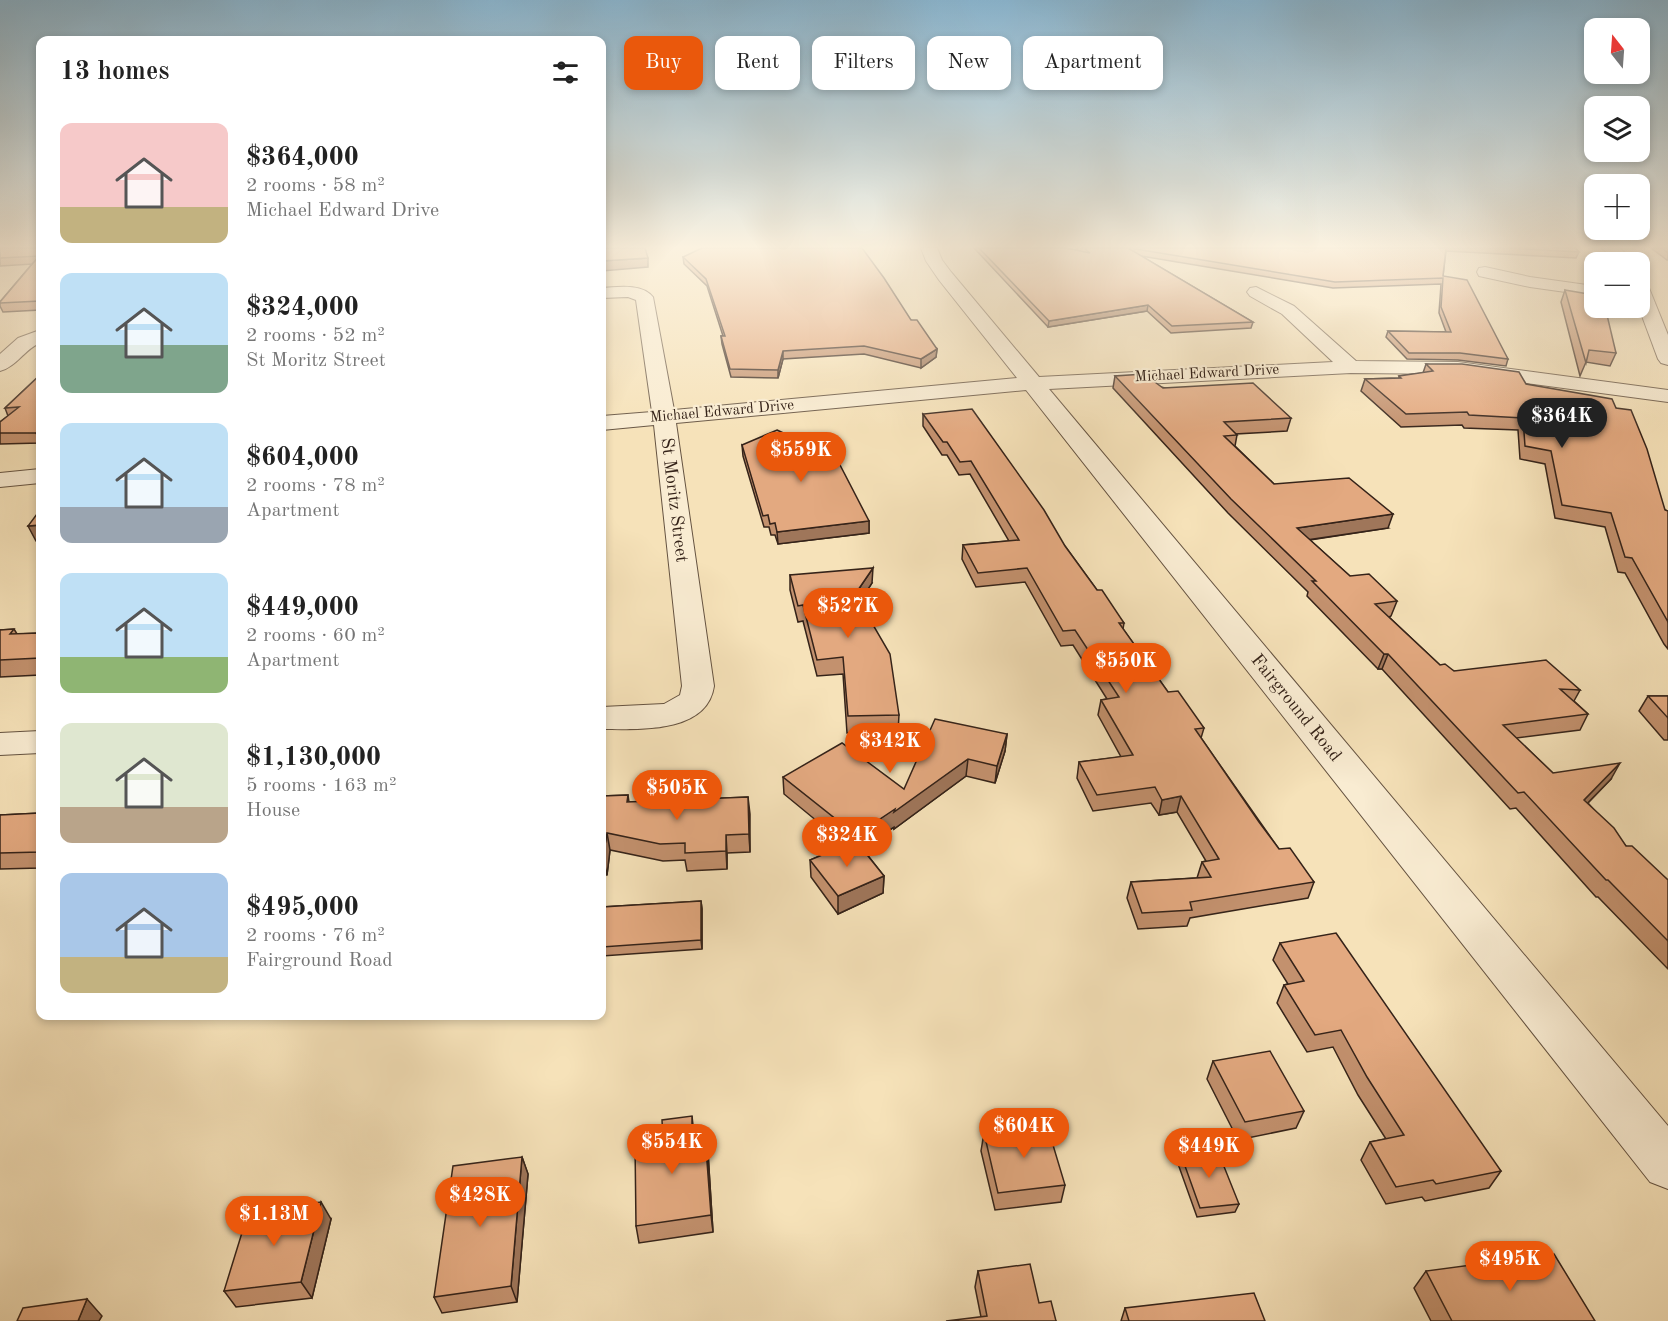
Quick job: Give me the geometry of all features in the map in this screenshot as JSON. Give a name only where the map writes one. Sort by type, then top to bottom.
[{"type":"street","name":"St Moritz Street","points":[[606,718],[661,715],[686,708],[695,699],[698,686],[664,418],[646,310]]},
{"type":"street","name":"Fairground Road","points":[[973,310],[1668,1165]]},
{"type":"street","points":[[1287,310],[1351,368]]},
{"type":"street","points":[[1650,310],[1668,359]]},
{"type":"street","points":[[0,365],[25,342],[36,337]]},
{"type":"street","name":"Michael Edward Drive","points":[[606,423],[1034,384],[1351,368],[1458,368],[1668,396]]},
{"type":"street","points":[[0,480],[36,476]]},
{"type":"street","points":[[0,744],[36,742]]},
{"type":"building","points":[[716,310],[904,310],[911,320],[917,320],[937,349],[921,359],[864,346],[783,351],[778,370],[730,369],[721,336],[725,336]]},
{"type":"building","points":[[1038,310],[1119,310],[1049,321]]},
{"type":"building","points":[[1153,310],[1232,310],[1253,322],[1172,326]]},
{"type":"building","points":[[1442,310],[1482,310],[1508,359],[1460,353],[1409,353],[1388,331],[1451,332]]},
{"type":"building","points":[[1571,310],[1584,310],[1584,318],[1608,318],[1616,353],[1589,350],[1586,363]]},
{"type":"building","points":[[1426,364],[1462,364],[1519,372],[1526,384],[1612,399],[1616,408],[1631,410],[1647,449],[1665,510],[1668,511],[1668,622],[1632,558],[1625,557],[1611,513],[1562,505],[1551,451],[1525,446],[1523,418],[1469,415],[1467,412],[1406,414],[1365,379],[1401,378],[1399,376],[1433,371]]},
{"type":"building","points":[[1144,374],[1163,388],[1253,383],[1291,418],[1224,422],[1237,435],[1224,436],[1274,484],[1349,478],[1393,514],[1297,528],[1350,576],[1369,574],[1397,601],[1375,604],[1440,665],[1445,664],[1454,671],[1546,660],[1580,690],[1560,689],[1588,714],[1503,725],[1553,773],[1620,763],[1584,800],[1614,828],[1626,846],[1632,846],[1668,880],[1668,941],[1606,880],[1524,792],[1518,793],[1388,654],[1384,654],[1312,581],[1316,581],[1231,499],[1115,376]]},
{"type":"building","points":[[36,379],[36,433],[0,433],[0,422],[19,407],[5,408]]},
{"type":"building","points":[[972,409],[1044,510],[1065,546],[1097,590],[1102,590],[1124,623],[1119,623],[1168,692],[1178,691],[1204,728],[1195,729],[1259,822],[1279,849],[1290,848],[1314,882],[1190,902],[1192,910],[1142,913],[1131,882],[1211,877],[1202,862],[1219,859],[1181,796],[1162,800],[1155,787],[1097,795],[1079,762],[1133,755],[1101,700],[1119,697],[1075,630],[1063,631],[1027,568],[978,573],[963,545],[1019,540],[971,461],[960,462],[947,442],[943,442],[923,414]]},
{"type":"building","points":[[777,430],[796,439],[825,436],[869,521],[777,532],[775,523],[770,524],[768,515],[763,516],[742,445]]},
{"type":"building","points":[[36,515],[36,525],[28,526]]},
{"type":"building","points":[[873,568],[843,612],[865,611],[890,654],[899,715],[848,716],[843,657],[817,660],[803,605],[798,606],[790,575]]},
{"type":"building","points":[[14,629],[10,634],[36,633],[36,658],[0,660],[0,630]]},
{"type":"building","points":[[1648,696],[1668,696],[1668,718]]},
{"type":"building","points":[[935,719],[1007,734],[997,766],[968,759],[894,812],[895,809],[856,835],[783,777],[842,743],[904,789]]},
{"type":"building","points":[[628,795],[627,802],[748,797],[749,834],[726,835],[726,851],[685,853],[685,843],[660,844],[607,833],[606,839],[606,796]]},
{"type":"building","points":[[36,813],[36,852],[0,853],[0,815]]},
{"type":"building","points":[[856,841],[884,876],[838,896],[810,860]]},
{"type":"building","points":[[701,901],[701,940],[606,947],[606,907]]},
{"type":"building","points":[[1336,933],[1501,1171],[1436,1184],[1433,1180],[1396,1187],[1370,1142],[1404,1135],[1367,1077],[1341,1030],[1315,1035],[1284,985],[1304,981],[1280,943]]},
{"type":"building","points":[[1270,1051],[1304,1111],[1245,1122],[1213,1061]]},
{"type":"building","points":[[692,1116],[692,1137],[705,1135],[711,1215],[636,1226],[635,1143],[663,1139],[662,1120]]},
{"type":"building","points":[[1047,1125],[1065,1185],[998,1193],[984,1133]]},
{"type":"building","points":[[1217,1149],[1239,1204],[1200,1208],[1180,1152]]},
{"type":"building","points":[[522,1157],[511,1286],[434,1297],[453,1166]]},
{"type":"building","points":[[321,1202],[301,1282],[224,1291],[249,1210]]},
{"type":"building","points":[[1554,1254],[1595,1321],[1452,1321],[1426,1271]]},
{"type":"building","points":[[1030,1264],[1039,1303],[1051,1301],[1056,1321],[946,1321],[987,1316],[978,1271]]},
{"type":"building","points":[[1254,1293],[1265,1321],[1129,1321],[1125,1308]]},
{"type":"building","points":[[87,1299],[78,1321],[17,1321],[23,1308]]}]
